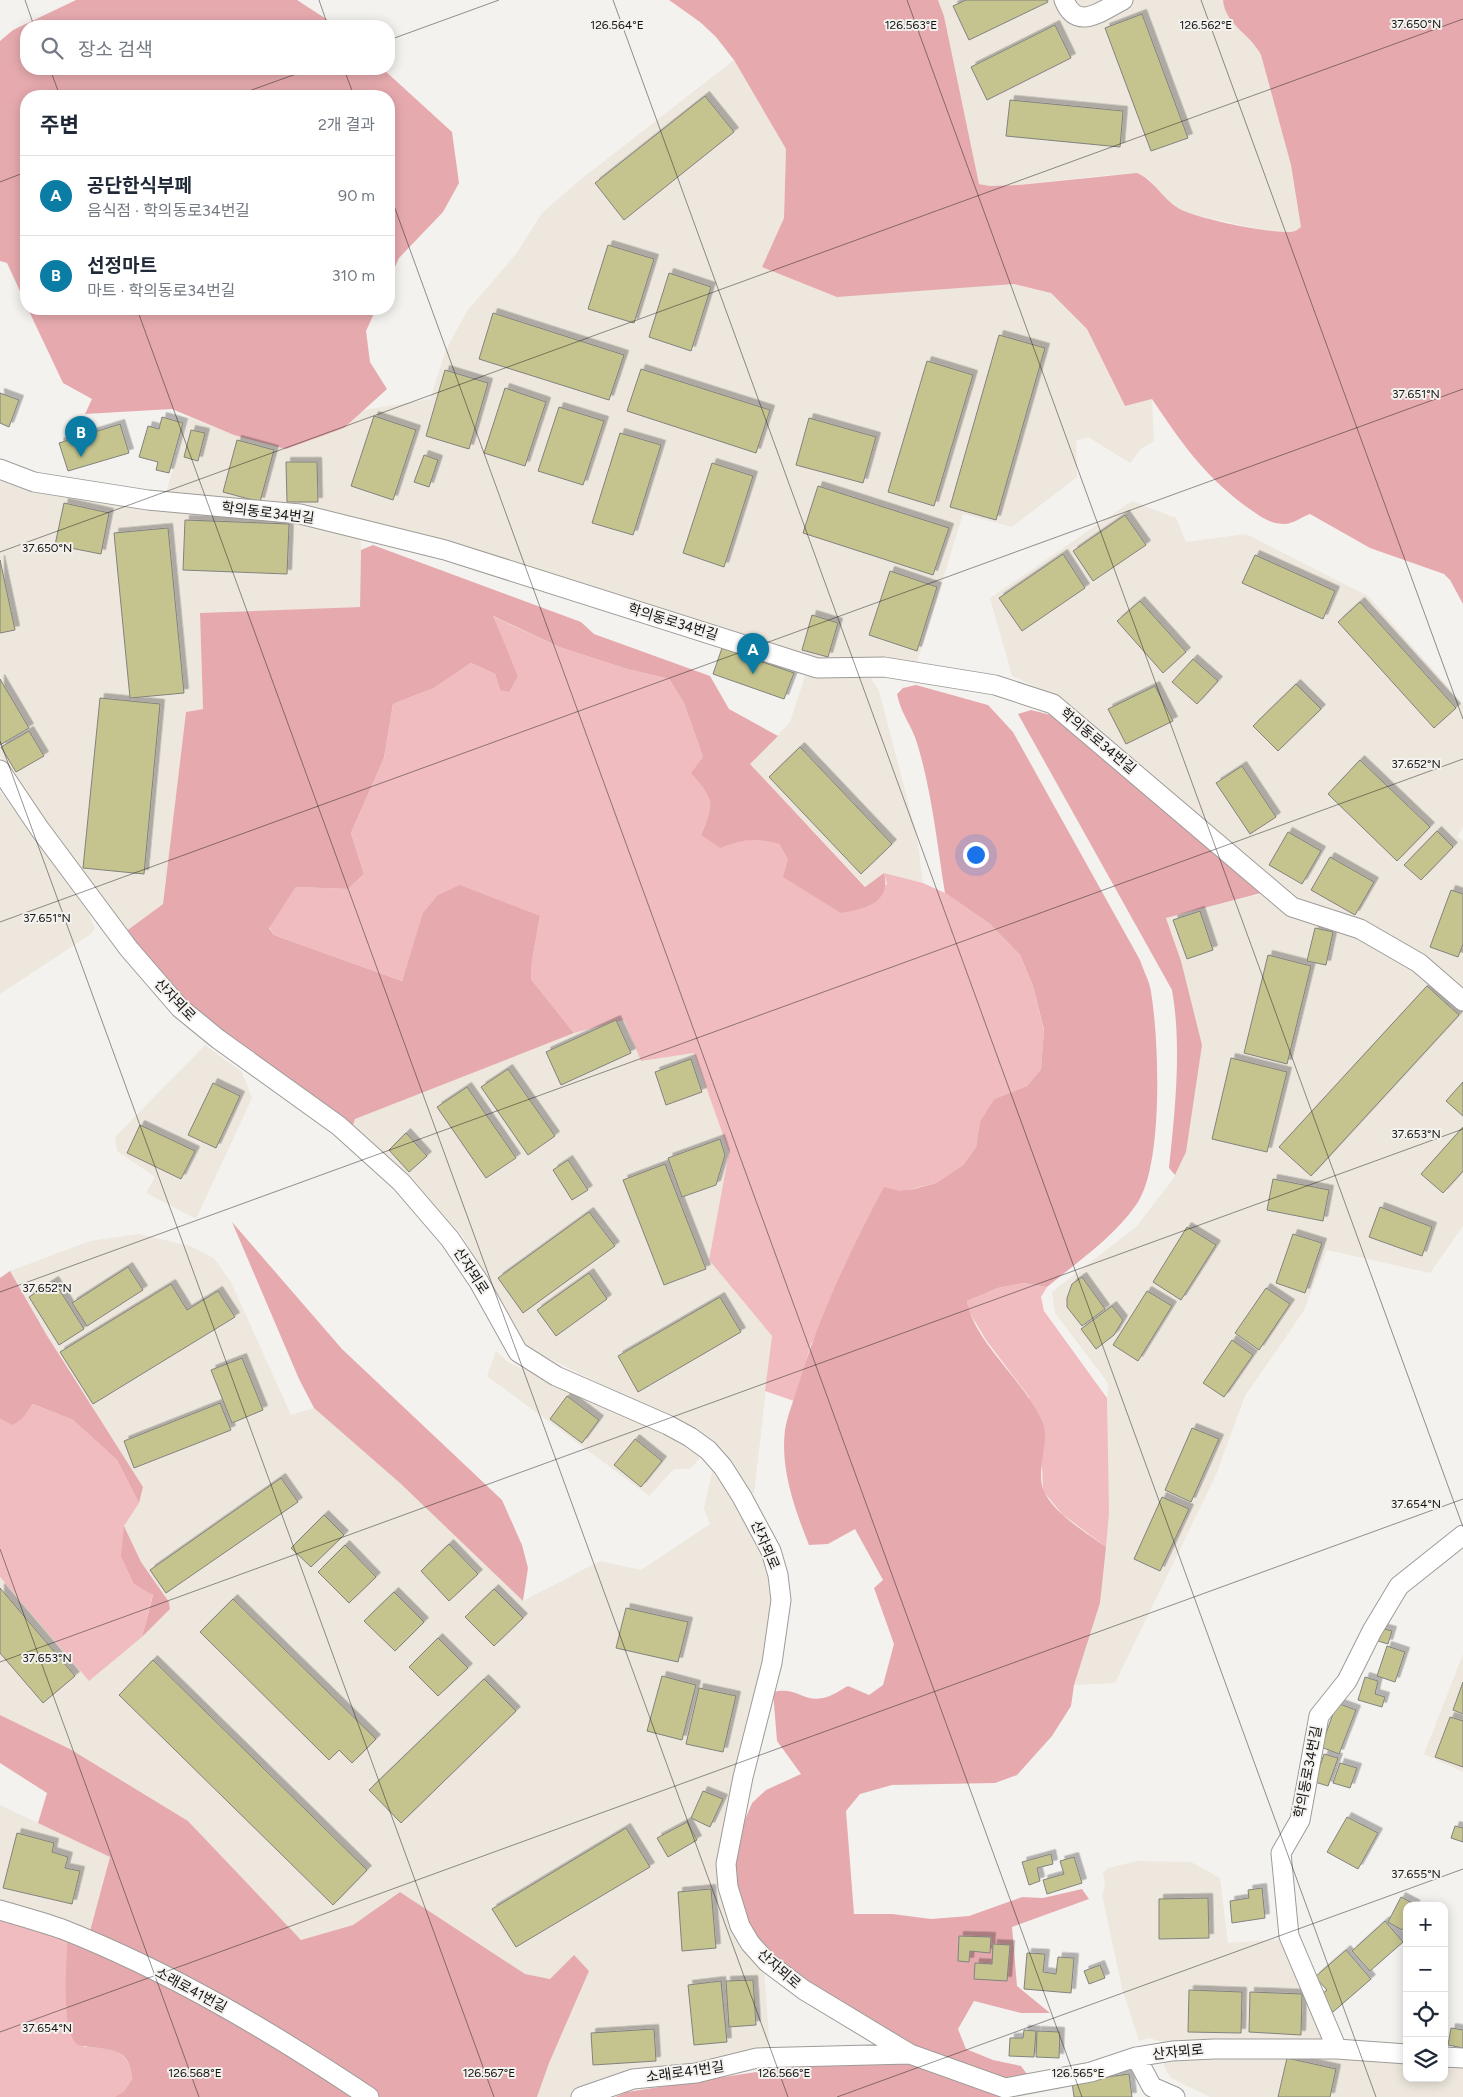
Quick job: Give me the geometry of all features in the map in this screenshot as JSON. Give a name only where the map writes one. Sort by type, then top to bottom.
[{"type":"street","points":[[1064,0],[1068,10],[1076,16],[1087,18],[1123,0]]},
{"type":"street","name":"학의동로34번길","points":[[0,469],[34,482],[148,500],[300,514],[446,550],[817,668],[884,667],[996,685],[1053,704],[1292,907],[1360,929],[1419,963],[1463,1000]]},
{"type":"street","name":"산자뫼로","points":[[0,770],[39,828],[129,949],[180,1008],[218,1039],[339,1126],[401,1182],[450,1239],[474,1275],[518,1352],[556,1376],[668,1425],[690,1437],[708,1450],[723,1468],[742,1497],[771,1551],[778,1575],[781,1600],[772,1663],[728,1844],[726,1864],[733,1907],[740,1926],[750,1943],[784,1976],[910,2054],[1005,2088],[1091,2072],[1136,2057],[1214,2048],[1337,2049],[1403,2054]]},
{"type":"street","name":"학의동로34번길","points":[[1337,2049],[1289,1936],[1281,1853],[1300,1820],[1319,1716],[1347,1681],[1372,1631],[1399,1586],[1463,1535]]},
{"type":"street","name":"소래로41번길","points":[[0,1910],[60,1928],[124,1955],[253,2023],[368,2097]]},
{"type":"street","name":"소래로41번길","points":[[581,2097],[633,2079],[696,2072],[757,2058],[910,2054]]},
{"type":"street","points":[[1136,2057],[1152,2087],[1175,2097]]},
{"type":"street","points":[[1448,2057],[1463,2058]]},
{"type":"shaded area","points":[[76,0],[297,0],[328,20],[34,20]]},
{"type":"shaded area","points":[[669,0],[938,0],[944,16],[979,184],[990,186],[1019,185],[1137,173],[1149,180],[1172,204],[1187,212],[1200,217],[1254,229],[1286,232],[1296,231],[1301,227],[1291,165],[1261,55],[1228,16],[1223,0],[1463,0],[1463,604],[1450,580],[1444,574],[1370,548],[1310,514],[1291,523],[1279,524],[1263,518],[1244,505],[1204,469],[1152,399],[1125,406],[1087,329],[1051,293],[1014,284],[837,297],[762,267],[784,218],[786,149],[734,60],[716,37],[700,22]]},
{"type":"shaded area","points":[[938,0],[1223,0],[1234,24],[1256,45],[1261,55],[1291,165],[1302,227],[1295,231],[1268,231],[1180,210],[1169,202],[1148,178],[1108,175],[1019,185],[990,186],[979,184],[944,16]]},
{"type":"shaded area","points":[[20,27],[20,75],[390,75],[452,132],[459,183],[443,212],[399,258],[395,267],[395,90],[20,90],[20,291],[7,263],[0,261],[0,41]]},
{"type":"shaded area","points":[[734,60],[786,149],[784,218],[762,267],[958,286],[1014,284],[1051,293],[1087,329],[1125,406],[1152,399],[1154,441],[1141,449],[1130,463],[1088,437],[1076,441],[1077,477],[1012,527],[963,514],[917,662],[878,659],[825,661],[438,540],[166,493],[188,417],[234,435],[344,428],[364,410],[430,399],[446,350],[467,311],[516,254],[542,213],[580,180]]},
{"type":"shaded area","points":[[31,315],[373,315],[366,331],[370,362],[387,389],[344,428],[286,449],[234,435],[172,409],[85,414],[92,399],[63,383]]},
{"type":"shaded area","points":[[0,479],[306,521],[361,538],[360,607],[200,614],[203,709],[186,712],[163,904],[125,932],[36,810],[0,756]]},
{"type":"shaded area","points":[[1132,501],[1176,518],[1186,542],[1246,534],[1368,596],[1463,704],[1463,827],[1457,837],[1463,840],[1463,1226],[1430,1273],[1327,1250],[1303,1312],[1245,1396],[1216,1475],[1115,1683],[1074,1685],[1100,1603],[1108,1383],[1055,1313],[1052,1292],[1136,1227],[1173,1179],[1186,1152],[1181,961],[1166,918],[1273,891],[1191,811],[1080,714],[1054,695],[1012,676],[990,598]]},
{"type":"shaded area","points":[[373,545],[581,622],[594,634],[710,676],[729,709],[778,736],[750,764],[865,887],[884,873],[884,891],[880,898],[867,906],[841,913],[783,877],[788,860],[779,844],[749,840],[720,848],[701,835],[709,815],[710,802],[704,789],[691,773],[703,757],[684,703],[669,679],[627,669],[559,647],[493,616],[518,676],[509,692],[500,690],[495,674],[471,663],[434,688],[393,704],[384,758],[351,833],[364,874],[348,889],[296,887],[269,928],[274,935],[402,981],[423,913],[438,895],[460,885],[540,916],[532,961],[531,979],[574,1033],[355,1119],[353,1125],[190,1008],[125,932],[163,904],[186,712],[203,709],[200,613],[360,607],[361,550]]},
{"type":"shaded area","points":[[492,616],[559,647],[627,669],[669,679],[684,703],[703,757],[711,811],[701,835],[736,842],[761,838],[779,844],[788,860],[841,913],[887,884],[884,873],[923,883],[945,893],[990,924],[1020,955],[1033,986],[1044,1031],[1041,1069],[1027,1086],[994,1099],[980,1121],[976,1147],[963,1165],[936,1183],[900,1192],[811,1344],[794,1401],[765,1391],[772,1336],[709,1260],[729,1152],[694,1053],[641,1061],[624,1020],[574,1033],[531,979],[532,961],[540,916],[424,913],[402,981],[274,935],[269,927],[296,887],[348,889],[364,874],[351,833],[384,758],[393,704],[434,688],[471,663],[495,674],[500,690],[518,676]]},
{"type":"shaded area","points":[[805,676],[871,678],[879,691],[917,836],[923,883],[885,873],[866,887],[750,764],[790,722]]},
{"type":"shaded area","points":[[916,685],[988,705],[1013,732],[1140,960],[1150,988],[1156,1040],[1157,1102],[1155,1133],[1145,1187],[1136,1205],[1106,1239],[1047,1287],[1023,1283],[998,1288],[967,1301],[971,1316],[979,1331],[1025,1392],[1043,1423],[1045,1439],[1041,1475],[1044,1491],[1048,1499],[1071,1522],[1106,1547],[1100,1603],[1074,1685],[1071,1706],[1052,1736],[1017,1775],[995,1783],[892,1785],[860,1794],[846,1811],[854,1914],[892,1914],[931,1919],[969,1916],[1022,1897],[1043,1898],[1082,1889],[1089,1899],[1012,1927],[1017,1986],[1050,2013],[1021,2013],[974,2001],[958,2029],[966,2049],[993,2060],[1021,2066],[1030,2078],[1009,2081],[921,2051],[801,1981],[755,1937],[739,1904],[734,1862],[745,1820],[752,1803],[766,1790],[801,1774],[777,1741],[773,1692],[788,1691],[816,1699],[829,1696],[848,1686],[869,1695],[883,1685],[894,1644],[874,1588],[883,1580],[855,1529],[828,1544],[809,1545],[790,1489],[785,1460],[785,1430],[806,1360],[825,1309],[859,1235],[884,1187],[900,1191],[936,1183],[963,1165],[976,1147],[980,1121],[994,1099],[1027,1086],[1041,1069],[1044,1030],[1033,986],[1020,955],[990,924],[945,893],[922,762],[915,737],[897,694],[903,688]]},
{"type":"shaded area","points":[[1031,710],[1051,715],[1105,754],[1265,892],[1166,918],[1181,961],[1202,1045],[1186,1152],[1175,1175],[1169,1168],[1177,1056],[1177,1033],[1172,990],[1018,714]]},
{"type":"shaded area","points":[[0,791],[89,914],[95,929],[91,934],[0,994]]},
{"type":"shaded area","points":[[624,1020],[641,1060],[694,1053],[729,1152],[709,1260],[772,1336],[754,1494],[748,1491],[684,1425],[532,1350],[523,1342],[462,1235],[353,1125],[354,1119],[574,1033]]},
{"type":"shaded area","points":[[205,1045],[242,1072],[252,1098],[196,1219],[146,1193],[155,1177],[117,1151],[115,1137]]},
{"type":"shaded area","points":[[232,1222],[342,1349],[502,1500],[522,1545],[528,1568],[523,1601],[401,1484],[314,1408],[299,1379]]},
{"type":"shaded area","points":[[139,1234],[190,1246],[214,1258],[231,1282],[291,1415],[314,1408],[401,1484],[523,1601],[600,1561],[641,1570],[710,1524],[704,1509],[712,1471],[734,1499],[756,1537],[772,1579],[774,1606],[720,1863],[723,1904],[737,1939],[764,1969],[770,2050],[621,2078],[572,2097],[537,2097],[549,2063],[574,1956],[550,1979],[525,1974],[400,1892],[353,1925],[301,1940],[188,1821],[70,1749],[0,1715],[0,1577],[89,1681],[142,1637],[170,1609],[169,1602],[141,1562],[124,1526],[139,1503],[143,1487],[46,1334],[10,1271],[90,1241]]},
{"type":"shaded area","points":[[10,1271],[46,1334],[143,1487],[139,1503],[117,1460],[73,1420],[33,1404],[23,1418],[13,1425],[0,1419],[0,1278]]},
{"type":"shaded area","points":[[1023,1283],[1047,1287],[1041,1297],[1044,1311],[1107,1398],[1109,1513],[1106,1547],[1062,1514],[1043,1491],[1042,1468],[1029,1397],[986,1340],[968,1310],[967,1301],[998,1288]]},
{"type":"shaded area","points":[[496,1351],[508,1362],[675,1440],[701,1457],[690,1469],[674,1469],[649,1496],[487,1376]]},
{"type":"shaded area","points":[[33,1404],[73,1420],[117,1460],[139,1503],[124,1526],[134,1584],[153,1594],[142,1637],[89,1681],[0,1577],[0,1419],[13,1424],[23,1418]]},
{"type":"shaded area","points":[[124,1526],[141,1562],[169,1602],[170,1609],[142,1637],[153,1595],[134,1584],[121,1556]]},
{"type":"shaded area","points":[[1463,1654],[1463,1772],[1424,1754]]},
{"type":"shaded area","points":[[0,1715],[70,1749],[188,1821],[301,1940],[353,1925],[400,1892],[525,1974],[550,1979],[574,1955],[589,1971],[549,2063],[537,2097],[115,2097],[124,2091],[132,2079],[130,2067],[121,2054],[114,2051],[78,2045],[72,2038],[69,2027],[66,1996],[67,1940],[90,1931],[110,1857],[38,1823],[47,1793],[0,1763]]},
{"type":"shaded area","points":[[0,1805],[110,1857],[90,1931],[0,1901]]},
{"type":"shaded area","points":[[1137,1861],[1191,1862],[1220,1878],[1228,1943],[1282,1939],[1297,1982],[1324,2038],[1321,2042],[1166,2043],[1149,2038],[1139,2041],[1122,1988],[1102,1895],[1105,1885],[1103,1873],[1108,1868]]},
{"type":"shaded area","points":[[0,1918],[67,1940],[66,2006],[84,2047],[110,2049],[117,2052],[127,2061],[130,2069],[132,2079],[124,2091],[116,2097],[0,2097]]},
{"type":"shaded area","points":[[1233,2053],[1403,2060],[1403,2082],[1448,2082],[1448,2064],[1463,2066],[1463,2097],[1210,2097],[1171,2078],[1164,2067],[1164,2061]]},
{"type":"shaded area","points":[[904,2061],[1005,2097],[615,2097],[627,2092],[795,2066]]},
{"type":"building","points":[[966,0],[1047,0],[1048,2],[969,40],[953,6]]},
{"type":"building","points":[[1142,14],[1188,138],[1151,151],[1105,28]]},
{"type":"building","points":[[1055,25],[1071,58],[987,100],[971,67]]},
{"type":"building","points":[[705,96],[734,132],[624,220],[595,183]]},
{"type":"building","points":[[1010,100],[1123,111],[1120,147],[1006,136]]},
{"type":"building","points":[[608,245],[654,259],[634,323],[588,309]]},
{"type":"building","points":[[669,273],[711,287],[691,351],[649,337]]},
{"type":"building","points":[[493,313],[624,355],[609,400],[479,359]]},
{"type":"building","points":[[999,335],[1045,348],[996,520],[950,507]]},
{"type":"building","points":[[927,361],[973,375],[934,506],[888,492]]},
{"type":"building","points":[[641,369],[770,410],[756,453],[627,411]]},
{"type":"building","points":[[445,370],[488,383],[469,449],[426,436]]},
{"type":"building","points":[[505,388],[546,402],[525,466],[484,453]]},
{"type":"building","points":[[0,393],[19,400],[9,427],[0,423]]},
{"type":"building","points":[[559,407],[604,421],[583,485],[538,471]]},
{"type":"building","points":[[374,416],[416,430],[393,500],[351,486]]},
{"type":"building","points":[[162,417],[183,423],[169,473],[156,470],[158,462],[139,457],[148,426],[159,429]]},
{"type":"building","points":[[809,418],[876,437],[863,483],[796,465]]},
{"type":"building","points":[[120,424],[129,453],[68,471],[59,443]]},
{"type":"building","points":[[191,430],[205,433],[198,461],[184,457]]},
{"type":"building","points":[[620,433],[661,445],[633,535],[592,523]]},
{"type":"building","points":[[237,440],[274,450],[260,502],[223,492]]},
{"type":"building","points":[[424,455],[438,460],[429,487],[414,482]]},
{"type":"building","points":[[286,462],[317,462],[318,502],[287,502]]},
{"type":"building","points":[[712,463],[753,476],[724,567],[683,553]]},
{"type":"building","points":[[818,486],[949,528],[933,575],[803,533]]},
{"type":"building","points":[[64,503],[109,513],[101,554],[55,545]]},
{"type":"building","points":[[1125,515],[1146,545],[1093,581],[1073,551]]},
{"type":"building","points":[[185,520],[289,524],[287,574],[183,570]]},
{"type":"building","points":[[168,528],[184,693],[130,698],[114,533]]},
{"type":"building","points":[[1063,554],[1085,588],[1022,631],[999,598]]},
{"type":"building","points":[[1255,555],[1335,591],[1323,619],[1242,583]]},
{"type":"building","points":[[0,560],[15,630],[0,633]]},
{"type":"building","points":[[890,571],[937,587],[917,651],[869,635]]},
{"type":"building","points":[[1140,601],[1186,652],[1163,673],[1117,621]]},
{"type":"building","points":[[1360,602],[1456,708],[1434,728],[1338,622]]},
{"type":"building","points":[[812,615],[838,623],[828,657],[802,650]]},
{"type":"building","points":[[722,648],[794,673],[784,699],[713,674]]},
{"type":"building","points":[[1193,659],[1218,681],[1197,704],[1172,682]]},
{"type":"building","points":[[0,679],[29,728],[0,745]]},
{"type":"building","points":[[1296,684],[1321,709],[1278,751],[1253,726]]},
{"type":"building","points":[[1155,686],[1173,721],[1126,744],[1108,709]]},
{"type":"building","points":[[100,698],[160,704],[144,874],[83,868]]},
{"type":"building","points":[[29,731],[44,756],[16,772],[1,747]]},
{"type":"building","points":[[800,747],[892,844],[861,874],[769,777]]},
{"type":"building","points":[[1360,760],[1430,827],[1397,861],[1328,794]]},
{"type":"building","points":[[1242,766],[1276,817],[1250,834],[1216,783]]},
{"type":"building","points":[[1437,831],[1453,847],[1421,880],[1404,865]]},
{"type":"building","points":[[1288,832],[1321,851],[1302,884],[1269,865]]},
{"type":"building","points":[[1330,857],[1374,882],[1355,915],[1311,890]]},
{"type":"building","points":[[1451,890],[1463,894],[1463,944],[1458,957],[1430,947]]},
{"type":"building","points":[[1200,911],[1213,950],[1187,959],[1173,920]]},
{"type":"building","points":[[1315,928],[1333,932],[1326,965],[1307,961]]},
{"type":"building","points":[[1268,955],[1311,966],[1287,1064],[1244,1053]]},
{"type":"building","points":[[1427,986],[1459,1015],[1311,1176],[1279,1147]]},
{"type":"building","points":[[616,1020],[631,1053],[561,1085],[546,1052]]},
{"type":"building","points":[[1231,1058],[1287,1072],[1267,1152],[1212,1139]]},
{"type":"building","points":[[691,1059],[702,1092],[666,1105],[655,1072]]},
{"type":"building","points":[[508,1069],[555,1136],[528,1155],[481,1087]]},
{"type":"building","points":[[1463,1082],[1463,1116],[1446,1101]]},
{"type":"building","points":[[213,1083],[240,1096],[216,1148],[188,1135]]},
{"type":"building","points":[[467,1087],[516,1158],[486,1178],[437,1107]]},
{"type":"building","points":[[140,1125],[195,1151],[181,1179],[127,1153]]},
{"type":"building","points":[[1463,1127],[1463,1171],[1443,1193],[1421,1174]]},
{"type":"building","points":[[406,1133],[427,1156],[409,1172],[389,1150]]},
{"type":"building","points":[[720,1139],[725,1155],[716,1185],[682,1197],[668,1158]]},
{"type":"building","points":[[568,1160],[588,1190],[572,1200],[553,1170]]},
{"type":"building","points":[[665,1164],[706,1269],[664,1285],[623,1180]]},
{"type":"building","points":[[1273,1179],[1329,1190],[1323,1221],[1267,1210]]},
{"type":"building","points":[[1380,1207],[1432,1227],[1422,1256],[1369,1237]]},
{"type":"building","points":[[589,1212],[615,1246],[523,1313],[498,1278]]},
{"type":"building","points":[[1187,1227],[1216,1245],[1181,1300],[1153,1282]]},
{"type":"building","points":[[1293,1234],[1322,1243],[1305,1293],[1276,1283]]},
{"type":"building","points":[[128,1267],[143,1290],[87,1326],[72,1303]]},
{"type":"building","points":[[589,1273],[607,1299],[556,1336],[537,1310]]},
{"type":"building","points":[[1082,1277],[1105,1309],[1082,1326],[1067,1307],[1067,1298],[1072,1284]]},
{"type":"building","points":[[54,1281],[84,1329],[59,1345],[29,1297]]},
{"type":"building","points":[[171,1284],[187,1310],[218,1291],[235,1317],[93,1404],[60,1352]]},
{"type":"building","points":[[1266,1288],[1290,1304],[1259,1350],[1235,1333]]},
{"type":"building","points":[[1147,1291],[1172,1306],[1138,1361],[1113,1345]]},
{"type":"building","points":[[720,1297],[741,1332],[638,1392],[618,1356]]},
{"type":"building","points":[[1112,1306],[1123,1320],[1114,1335],[1096,1349],[1081,1329]]},
{"type":"building","points":[[1232,1340],[1253,1355],[1224,1397],[1203,1383]]},
{"type":"building","points":[[242,1358],[263,1410],[232,1423],[211,1370]]},
{"type":"building","points":[[567,1396],[599,1420],[582,1443],[550,1419]]},
{"type":"building","points":[[220,1403],[231,1430],[134,1468],[124,1441]]},
{"type":"building","points":[[1192,1428],[1219,1439],[1191,1502],[1165,1490]]},
{"type":"building","points":[[635,1439],[662,1461],[641,1487],[614,1465]]},
{"type":"building","points":[[281,1478],[298,1502],[166,1593],[150,1570]]},
{"type":"building","points":[[1162,1497],[1189,1509],[1160,1571],[1134,1559]]},
{"type":"building","points":[[324,1515],[344,1535],[311,1567],[291,1548]]},
{"type":"building","points":[[449,1544],[478,1574],[449,1601],[421,1571]]},
{"type":"building","points":[[345,1545],[376,1577],[349,1603],[318,1572]]},
{"type":"building","points":[[0,1588],[75,1676],[43,1703],[0,1653]]},
{"type":"building","points":[[494,1589],[523,1618],[494,1646],[465,1617]]},
{"type":"building","points":[[394,1592],[424,1622],[395,1651],[364,1621]]},
{"type":"building","points":[[233,1599],[376,1739],[352,1763],[339,1750],[329,1760],[200,1632]]},
{"type":"building","points":[[626,1608],[688,1622],[678,1662],[616,1648]]},
{"type":"building","points":[[1381,1628],[1392,1631],[1388,1644],[1378,1641]]},
{"type":"building","points":[[438,1638],[468,1668],[438,1696],[409,1667]]},
{"type":"building","points":[[1387,1646],[1405,1652],[1395,1682],[1377,1676]]},
{"type":"building","points":[[153,1660],[367,1870],[333,1905],[119,1695]]},
{"type":"building","points":[[662,1676],[696,1685],[682,1740],[647,1731]]},
{"type":"building","points":[[1365,1677],[1378,1681],[1375,1694],[1385,1697],[1382,1707],[1358,1700]]},
{"type":"building","points":[[484,1679],[516,1711],[401,1823],[369,1790]]},
{"type":"building","points":[[1463,1682],[1463,1714],[1453,1710]]},
{"type":"building","points":[[699,1688],[736,1696],[723,1752],[686,1744]]},
{"type":"building","points":[[1337,1703],[1356,1710],[1339,1754],[1321,1747]]},
{"type":"building","points":[[1450,1717],[1463,1721],[1463,1767],[1435,1757]]},
{"type":"building","points":[[1324,1754],[1338,1758],[1328,1786],[1315,1782]]},
{"type":"building","points":[[1340,1763],[1357,1768],[1350,1788],[1333,1783]]},
{"type":"building","points":[[703,1791],[723,1799],[710,1827],[691,1818]]},
{"type":"building","points":[[1347,1817],[1378,1833],[1358,1869],[1327,1852]]},
{"type":"building","points":[[687,1822],[697,1840],[668,1857],[657,1838]]},
{"type":"building","points":[[1455,1826],[1463,1828],[1463,1842],[1451,1838]]},
{"type":"building","points":[[626,1828],[650,1867],[516,1947],[492,1909]]},
{"type":"building","points":[[17,1833],[54,1843],[52,1852],[68,1857],[65,1868],[80,1871],[72,1904],[3,1888]]},
{"type":"building","points":[[1051,1854],[1053,1864],[1037,1868],[1040,1881],[1029,1885],[1022,1862]]},
{"type":"building","points":[[1074,1857],[1082,1883],[1047,1894],[1043,1880],[1064,1874],[1060,1861]]},
{"type":"building","points":[[1262,1888],[1265,1918],[1232,1923],[1230,1901],[1249,1898],[1248,1890]]},
{"type":"building","points":[[711,1889],[716,1948],[682,1951],[678,1892]]},
{"type":"building","points":[[1401,1897],[1410,1902],[1403,1902],[1402,1930],[1388,1922]]},
{"type":"building","points":[[1208,1898],[1209,1938],[1159,1939],[1159,1899]]},
{"type":"building","points":[[1385,1921],[1403,1942],[1370,1971],[1352,1951]]},
{"type":"building","points":[[959,1936],[991,1937],[990,1953],[970,1951],[969,1962],[958,1961]]},
{"type":"building","points":[[993,1944],[1010,1945],[1007,1981],[974,1979],[975,1963],[992,1964]]},
{"type":"building","points":[[1346,1950],[1371,1979],[1333,2012],[1320,1996],[1327,1990],[1315,1977]]},
{"type":"building","points":[[1027,1953],[1045,1954],[1043,1972],[1056,1974],[1058,1957],[1074,1958],[1071,1993],[1024,1989]]},
{"type":"building","points":[[1100,1965],[1105,1978],[1089,1984],[1084,1971]]},
{"type":"building","points":[[753,1980],[756,2025],[729,2027],[726,1981]]},
{"type":"building","points":[[721,1981],[727,2042],[694,2045],[688,1985]]},
{"type":"building","points":[[1189,1990],[1242,1992],[1241,2033],[1188,2032]]},
{"type":"building","points":[[1250,1992],[1302,1994],[1301,2035],[1249,2032]]},
{"type":"building","points":[[1451,2028],[1463,2030],[1463,2048],[1448,2045]]},
{"type":"building","points":[[654,2029],[656,2061],[593,2065],[591,2033]]},
{"type":"building","points":[[1024,2030],[1036,2031],[1034,2057],[1009,2056],[1010,2038],[1023,2038]]},
{"type":"building","points":[[1037,2031],[1060,2032],[1059,2058],[1036,2057]]},
{"type":"building","points":[[1287,2058],[1336,2069],[1330,2097],[1278,2097]]},
{"type":"building","points":[[1129,2074],[1132,2097],[1074,2097],[1072,2082]]},
{"type":"place","name":"선정마트","points":[[81,457]]},
{"type":"place","name":"공단한식부페","points":[[753,674]]}]
